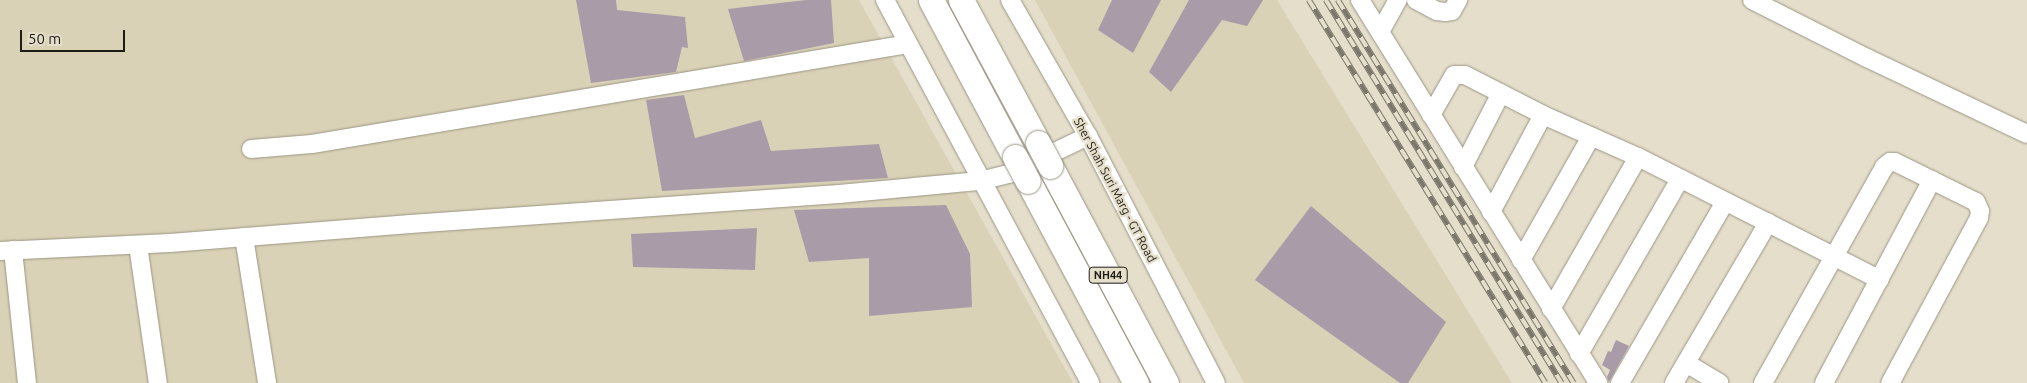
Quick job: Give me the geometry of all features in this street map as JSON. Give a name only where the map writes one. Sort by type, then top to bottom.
[{"type":"highway","name":"NH44","points":[[932,0],[1136,383]]},
{"type":"highway","name":"NH44","points":[[961,0],[1166,383]]},
{"type":"street","points":[[885,0],[980,181],[1090,383]]},
{"type":"street","name":"Sher Shah Suri Marg - GT Road","points":[[1010,0],[1088,136],[1216,383]]},
{"type":"street","points":[[1360,0],[1598,383]]},
{"type":"street","points":[[1380,32],[1398,0]]},
{"type":"street","points":[[1416,0],[1437,11],[1444,12],[1452,11],[1458,0]]},
{"type":"street","points":[[1752,0],[1866,58],[2027,134]]},
{"type":"street","points":[[251,149],[312,144],[908,44]]},
{"type":"street","points":[[1431,115],[1451,81],[1459,74],[1638,158],[1880,280]]},
{"type":"street","points":[[1463,167],[1501,93]]},
{"type":"street","points":[[1491,212],[1543,115]]},
{"type":"street","points":[[27,383],[6,251],[244,238],[839,194],[980,181],[1009,174],[1088,136]]},
{"type":"street","points":[[1521,260],[1592,137]]},
{"type":"street","points":[[1551,309],[1638,158]]},
{"type":"street","points":[[1763,383],[1884,167],[1890,162],[1901,164],[1976,202],[1979,206],[1979,218],[1890,383]]},
{"type":"street","points":[[1579,354],[1680,179]]},
{"type":"street","points":[[1824,383],[1932,180]]},
{"type":"street","points":[[1620,383],[1725,202]]},
{"type":"street","points":[[1674,383],[1768,223]]},
{"type":"street","points":[[244,238],[267,383]]},
{"type":"street","points":[[138,245],[158,383]]},
{"type":"street","points":[[1686,363],[1719,383]]},
{"type":"shaded area","points":[[0,0],[859,0],[1073,383],[0,383]]},
{"type":"shaded area","points":[[1035,0],[1277,0],[1512,383],[1244,383]]},
{"type":"building","points":[[576,0],[616,0],[617,10],[685,17],[688,48],[682,47],[676,72],[591,83]]},
{"type":"building","points":[[806,0],[831,0],[834,43],[744,61],[728,9]]},
{"type":"building","points":[[1112,0],[1161,0],[1133,53],[1098,30]]},
{"type":"building","points":[[1189,0],[1263,0],[1247,26],[1222,20],[1171,92],[1149,72]]},
{"type":"building","points":[[684,95],[695,138],[761,120],[771,151],[879,144],[888,178],[662,191],[646,100]]},
{"type":"building","points":[[946,205],[970,254],[972,307],[869,316],[869,258],[809,262],[794,210]]},
{"type":"building","points":[[1311,206],[1446,322],[1408,383],[1400,383],[1255,280]]},
{"type":"building","points":[[757,228],[755,270],[633,267],[631,234]]},
{"type":"building","points":[[1616,340],[1629,346],[1609,382],[1607,377],[1610,370],[1602,365],[1608,351],[1611,352]]},
{"type":"railway","points":[[1309,0],[1546,383]]},
{"type":"railway","points":[[1326,0],[1562,383]]},
{"type":"railway","points":[[1338,0],[1574,383]]}]
